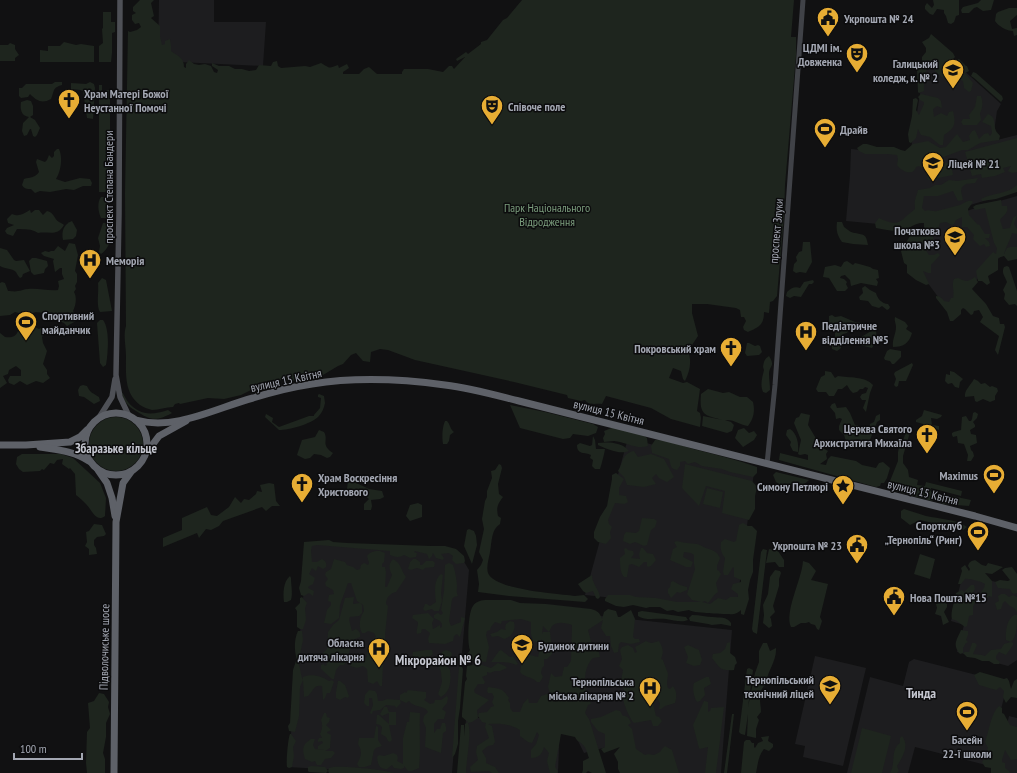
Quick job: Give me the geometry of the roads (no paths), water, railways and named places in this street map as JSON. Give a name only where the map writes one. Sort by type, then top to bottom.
[{"type":"highway","name":"вулиця 15 Квітня","points":[[136,420],[157,424],[192,418],[252,398],[312,384],[342,380],[395,380],[446,385],[482,392],[975,516],[1017,528]]},
{"type":"highway","points":[[0,445],[70,442],[80,437],[90,427],[98,419],[108,414],[119,413],[136,420],[144,432],[147,446],[146,453],[140,464],[131,472],[122,475],[104,473],[96,468],[86,453],[86,435],[90,427]]},
{"type":"highway","name":"вулиця 15 Квітня","points":[[146,453],[160,436],[192,418]]},
{"type":"highway","points":[[26,445],[67,451],[90,461]]},
{"type":"highway","name":"Підволочиське шосе","points":[[96,468],[107,483],[112,498],[116,522]]},
{"type":"highway","name":"Підволочиське шосе","points":[[114,773],[116,522],[123,483],[131,472]]},
{"type":"main road","name":"проспект Степана Бандери","points":[[98,419],[112,397],[116,375],[119,214],[120,0]]},
{"type":"main road","name":"проспект Злуки","points":[[767,464],[775,385],[804,0]]},
{"type":"main road","name":"проспект Степана Бандери","points":[[116,375],[120,397],[129,416]]},
{"type":"place","name":"Укрпошта № 24","points":[[828,38]]},
{"type":"place","name":"ЦДМІ ім. Довженка","points":[[857,74]]},
{"type":"place","name":"Галицький коледж, к. № 2","points":[[953,90]]},
{"type":"place","name":"Храм Матері Божої Неустанної Помочі","points":[[69,120]]},
{"type":"place","name":"Співоче поле","points":[[492,126]]},
{"type":"place","name":"Драйв","points":[[825,148]]},
{"type":"place","name":"Ліцей № 21","points":[[933,182]]},
{"type":"place","name":"Початкова школа №3","points":[[955,256]]},
{"type":"place","name":"Меморія","points":[[90,280]]},
{"type":"place","name":"Спортивний майданчик","points":[[26,342]]},
{"type":"place","name":"Педіатричне відділення №5","points":[[806,352]]},
{"type":"place","name":"Покровський храм","points":[[731,368]]},
{"type":"place","name":"Церква Святого Архистратига Михаїла","points":[[927,454]]},
{"type":"place","name":"Maximus","points":[[994,494]]},
{"type":"place","name":"Храм Воскресіння Христового","points":[[302,504]]},
{"type":"place","name":"Симону Петлюрі","points":[[843,506]]},
{"type":"place","name":"Спортклуб „Тернопіль“ (Ринг)","points":[[978,552]]},
{"type":"place","name":"Укрпошта № 23","points":[[857,564]]},
{"type":"place","name":"Нова Пошта №15","points":[[894,616]]},
{"type":"place","name":"Будинок дитини","points":[[522,664]]},
{"type":"place","name":"Обласна дитяча лікарня","points":[[379,668]]},
{"type":"place","name":"Тернопільський технічний ліцей","points":[[830,706]]},
{"type":"place","name":"Тернопільська міська лікарня № 2","points":[[650,708]]},
{"type":"place","name":"Басейн 22-ї школи","points":[[967,732]]},
{"type":"district","name":"Збаразьке кільце","points":[[116,448]]},
{"type":"district","name":"Мікрорайон № 6","points":[[438,660]]},
{"type":"district","name":"Тинда","points":[[921,693]]},
{"type":"park label","name":"Парк Національного Відродження","points":[[547,214]]}]
